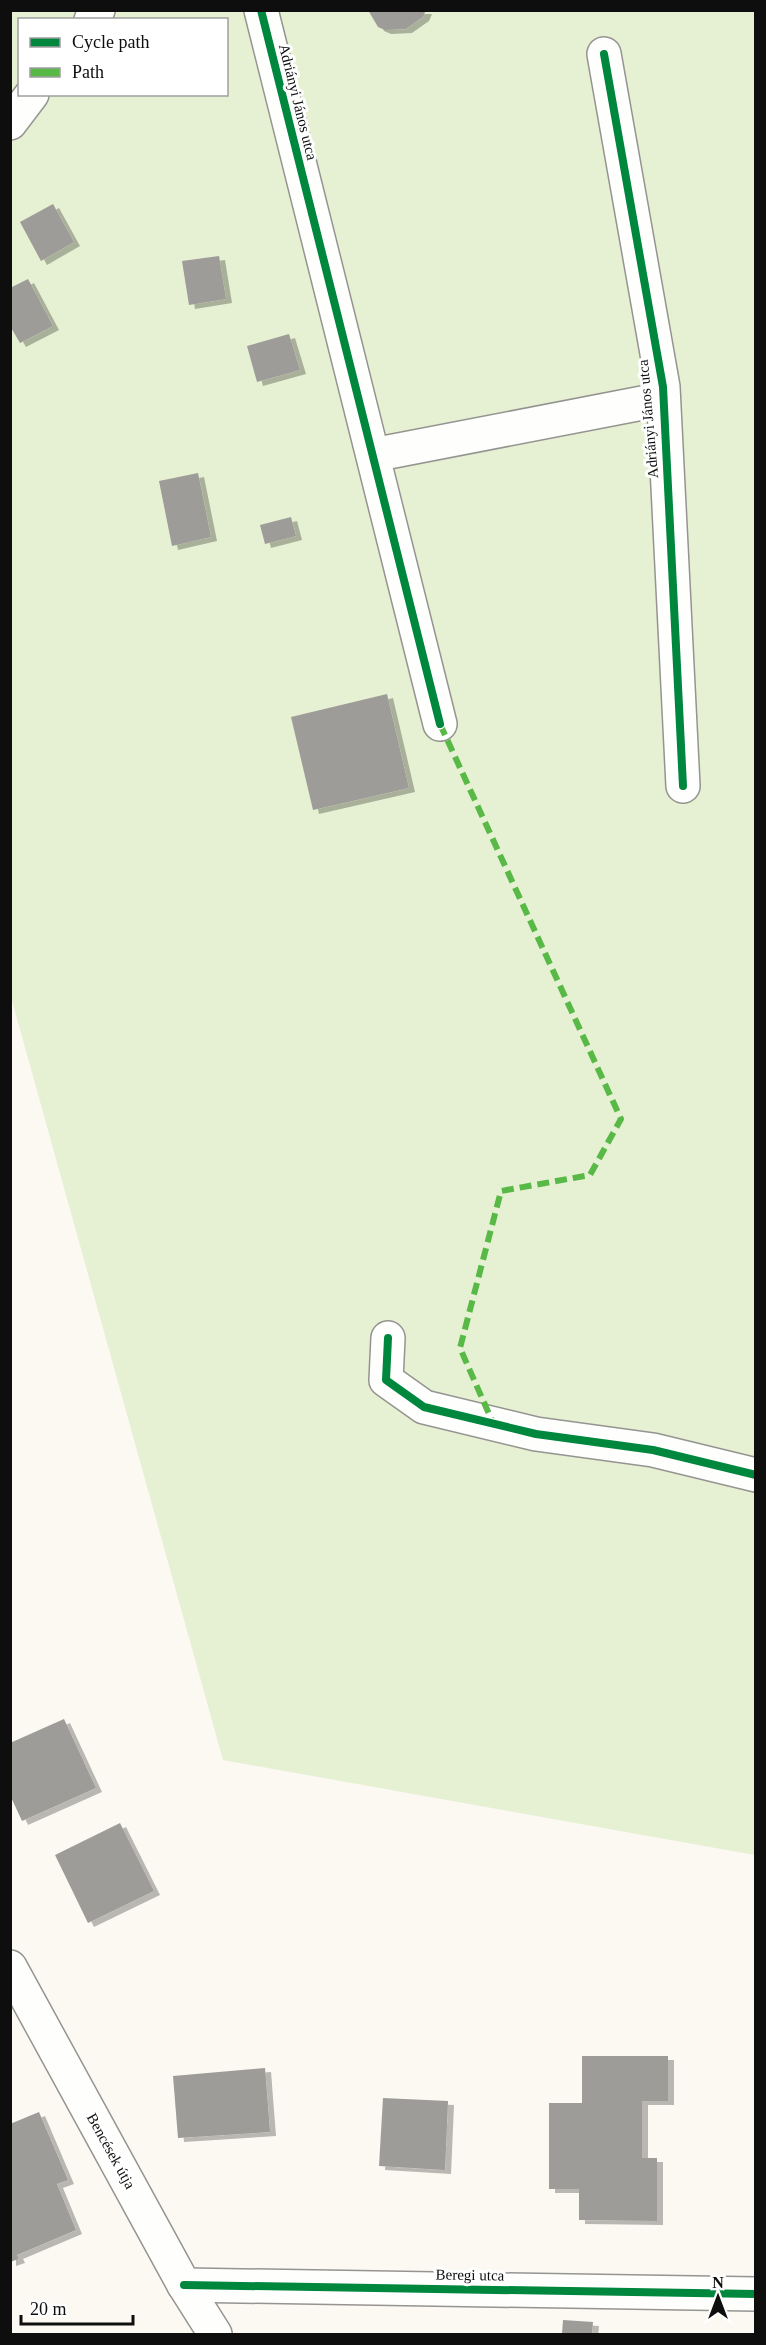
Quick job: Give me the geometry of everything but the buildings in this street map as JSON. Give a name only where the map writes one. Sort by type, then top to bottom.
[{"type":"street","name":"Adriányi János utca","points":[[261,10],[440,724]]},
{"type":"street","name":"Adriányi János utca","points":[[604,54],[663,399],[683,786]]},
{"type":"street","points":[[10,123],[30,96]]},
{"type":"street","name":"Adriányi János utca","points":[[373,455],[663,399]]},
{"type":"street","points":[[388,1338],[386,1380],[424,1407],[536,1434],[653,1449],[756,1475]]},
{"type":"street","name":"Bencések útja","points":[[10,1967],[184,2285],[215,2334]]},
{"type":"street","name":"Beregi utca","points":[[184,2285],[756,2294]]},
{"type":"green space","points":[[10,11],[755,11],[755,1855],[223,1760],[11,997]]},
{"type":"marked path","points":[[440,724],[621,1119],[590,1175],[501,1191],[460,1348],[493,1423]]},
{"type":"cycle path","points":[[261,10],[440,724]]},
{"type":"cycle path","points":[[604,54],[663,387],[683,786]]},
{"type":"cycle path","points":[[388,1338],[386,1380],[424,1407],[536,1434],[653,1450],[756,1475]]},
{"type":"cycle path","points":[[184,2285],[756,2294]]}]
